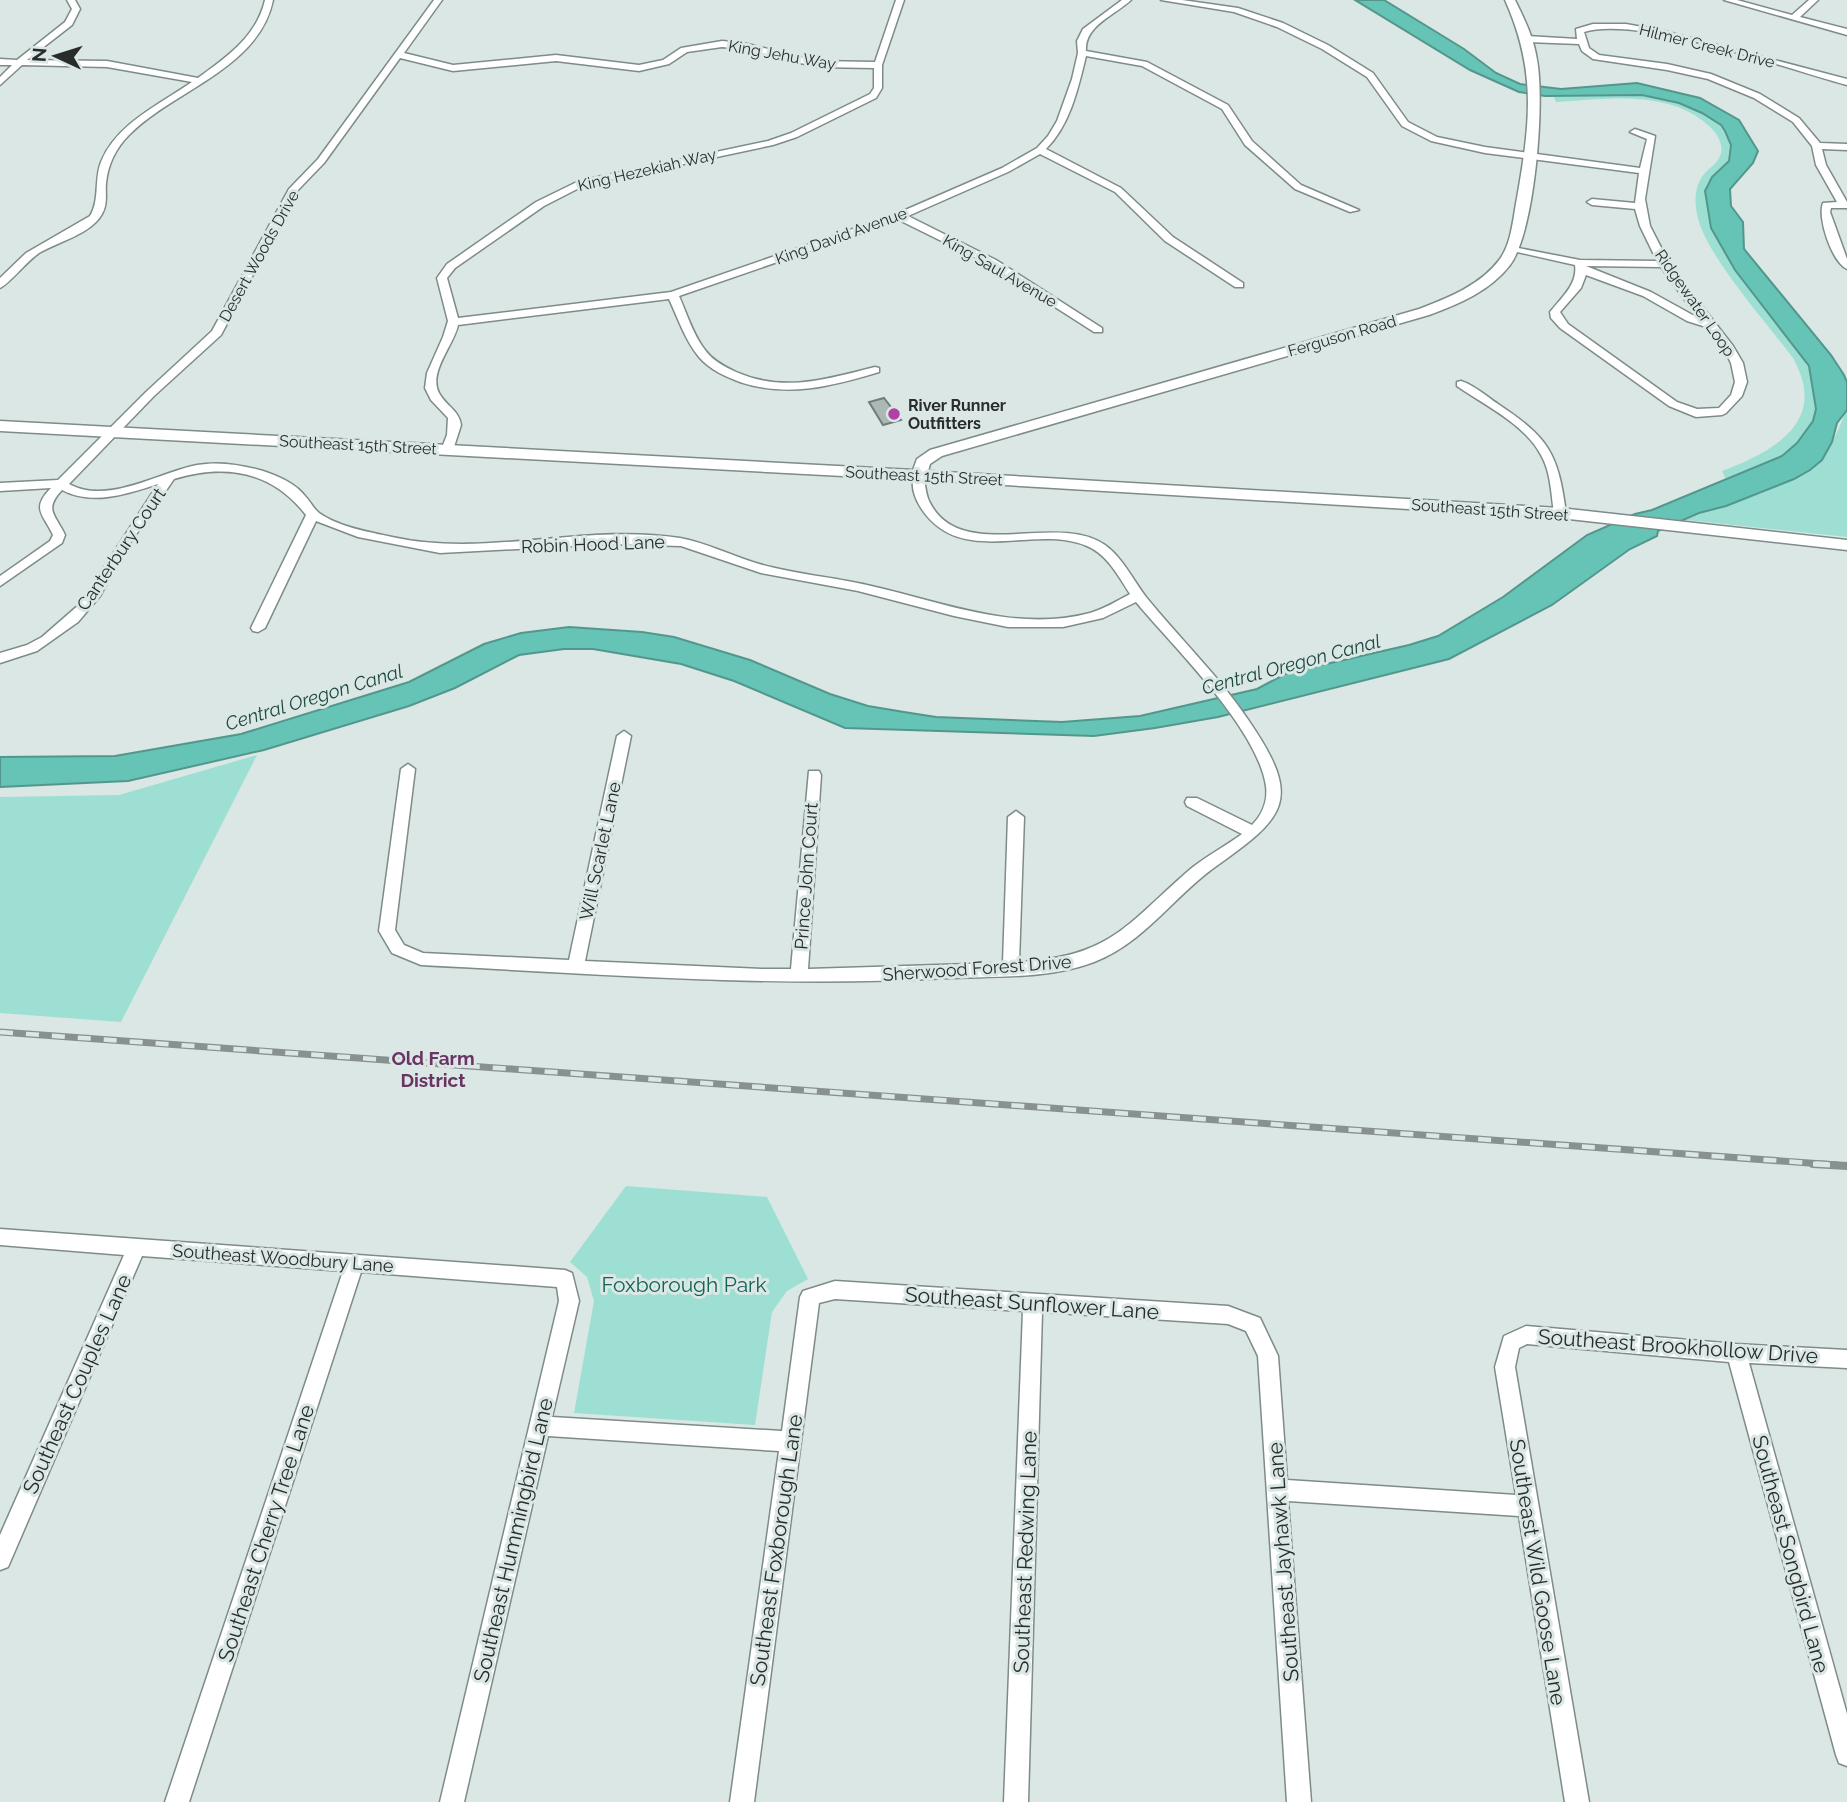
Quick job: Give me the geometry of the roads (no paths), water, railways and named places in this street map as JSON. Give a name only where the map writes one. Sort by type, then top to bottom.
[{"type":"main road","name":"Ferguson Road","points":[[919,475],[923,462],[943,451],[1448,303],[1489,279],[1513,250],[1531,154],[1534,90],[1527,39],[1510,0]]},
{"type":"main road","name":"Southeast 15th Street","points":[[0,426],[919,475],[1560,513],[1847,545]]},
{"type":"street","points":[[0,82],[19,62],[72,20],[76,9],[71,0]]},
{"type":"street","points":[[0,285],[15,265],[29,254],[82,227],[95,217],[100,209],[102,177],[115,145],[140,121],[232,57],[254,34],[268,13],[269,0]]},
{"type":"street","name":"Desert Woods Drive","points":[[60,484],[116,431],[150,394],[217,333],[294,189],[321,161],[438,0]]},
{"type":"street","name":"King Hezekiah Way","points":[[453,323],[442,278],[445,273],[540,204],[582,183],[770,143],[794,135],[873,96],[878,88],[878,65],[900,0]]},
{"type":"street","name":"King David Avenue","points":[[453,323],[673,295],[900,216],[1005,170],[1040,150],[1052,138],[1062,121],[1082,53],[1081,41],[1086,31],[1127,0]]},
{"type":"street","points":[[1165,0],[1234,10],[1280,25],[1325,47],[1370,75],[1405,124],[1434,139],[1485,150],[1644,171]]},
{"type":"street","points":[[1728,0],[1847,32]]},
{"type":"street","points":[[1793,18],[1814,0]]},
{"type":"street","name":"Hilmer Creek Drive","points":[[1581,43],[1579,31],[1584,26],[1600,24],[1637,27],[1847,82]]},
{"type":"street","points":[[1527,39],[1581,43],[1591,55],[1603,59],[1667,67],[1735,86],[1756,96],[1796,120],[1817,146],[1821,165],[1845,205]]},
{"type":"street","name":"King Jehu Way","points":[[400,55],[453,68],[556,58],[639,68],[666,62],[684,50],[704,44],[722,44],[743,46],[817,64],[878,65]]},
{"type":"street","points":[[1082,53],[1144,64],[1226,107],[1248,143],[1298,187],[1354,210]]},
{"type":"street","points":[[0,62],[107,64],[199,81]]},
{"type":"street","name":"Ridgewater Loop","points":[[1581,267],[1576,288],[1555,312],[1556,318],[1681,409],[1709,414],[1722,411],[1736,396],[1741,382],[1737,363],[1729,348],[1653,243],[1640,206],[1644,171],[1652,138],[1635,132]]},
{"type":"street","points":[[1817,146],[1847,146]]},
{"type":"street","points":[[1040,150],[1118,190],[1169,239],[1239,285]]},
{"type":"street","points":[[1592,202],[1640,206]]},
{"type":"street","points":[[1845,205],[1827,205],[1825,212],[1839,256],[1847,266]]},
{"type":"street","name":"King Saul Avenue","points":[[900,216],[992,262],[1098,330]]},
{"type":"street","points":[[1513,250],[1581,267],[1647,294],[1691,320],[1711,326]]},
{"type":"street","points":[[1581,267],[1666,264]]},
{"type":"street","points":[[673,295],[703,355],[715,366],[752,383],[773,388],[814,387],[875,370]]},
{"type":"street","points":[[447,450],[455,433],[454,419],[431,387],[431,377],[453,323]]},
{"type":"street","points":[[1461,384],[1521,427],[1545,451],[1555,481],[1560,513]]},
{"type":"street","name":"Robin Hood Lane","points":[[0,487],[60,484],[68,491],[103,494],[134,489],[205,467],[250,471],[274,480],[299,496],[313,514],[333,524],[434,549],[607,540],[674,541],[702,547],[761,569],[870,590],[970,618],[1005,624],[1048,625],[1094,617],[1138,595]]},
{"type":"street","name":"Sherwood Forest Drive","points":[[408,769],[387,931],[398,949],[421,959],[799,976],[877,976],[1043,966],[1086,959],[1117,945],[1144,925],[1199,872],[1254,833],[1268,817],[1273,803],[1273,783],[1266,762],[1221,693],[1138,595],[1104,549],[1088,540],[1056,537],[990,538],[950,529],[937,522],[929,512],[918,490],[919,475]]},
{"type":"street","name":"Canterbury Court","points":[[0,658],[14,656],[39,645],[69,624],[92,598],[119,551],[169,477]]},
{"type":"street","points":[[0,582],[56,543],[59,535],[57,529],[49,522],[44,510],[48,498],[60,484]]},
{"type":"street","points":[[258,628],[313,514]]},
{"type":"street","name":"Will Scarlet Lane","points":[[576,966],[624,736]]},
{"type":"street","name":"Prince John Court","points":[[799,976],[814,775]]},
{"type":"street","points":[[1192,802],[1254,833]]},
{"type":"street","points":[[1011,968],[1016,817]]},
{"type":"street","name":"Southeast Woodbury Lane","points":[[0,1237],[565,1279]]},
{"type":"street","name":"Southeast Couples Lane","points":[[0,1559],[137,1247]]},
{"type":"street","name":"Southeast Cherry Tree Lane","points":[[177,1802],[355,1263]]},
{"type":"street","name":"Southeast Hummingbird Lane","points":[[452,1802],[569,1301],[565,1279]]},
{"type":"street","name":"Southeast Sunflower Lane","points":[[810,1297],[835,1290],[1228,1315],[1254,1324]]},
{"type":"street","name":"Southeast Foxborough Lane","points":[[742,1802],[810,1297]]},
{"type":"street","name":"Southeast Redwing Lane","points":[[1016,1802],[1033,1303]]},
{"type":"street","name":"Southeast Jayhawk Lane","points":[[1254,1324],[1268,1356],[1299,1802]]},
{"type":"street","name":"Southeast Brookhollow Drive","points":[[1511,1342],[1526,1335],[1736,1353],[1847,1359]]},
{"type":"street","name":"Southeast Wild Goose Lane","points":[[1511,1342],[1505,1367],[1577,1802]]},
{"type":"street","name":"Southeast Songbird Lane","points":[[1736,1353],[1847,1755]]},
{"type":"street","points":[[540,1426],[790,1442]]},
{"type":"street","points":[[1279,1490],[1526,1506]]},
{"type":"railway","points":[[0,1032],[1837,1165]]},
{"type":"railway","points":[[1813,1164],[1847,1166]]},
{"type":"place","name":"River Runner Outfitters","points":[[894,414]]},
{"type":"district","name":"Old Farm District","points":[[433,1069]]},
{"type":"water label","name":"Central Oregon Canal","points":[[1291,664]]},
{"type":"water label","name":"Central Oregon Canal","points":[[314,697]]},
{"type":"park label","name":"Foxborough Park","points":[[684,1284]]}]
